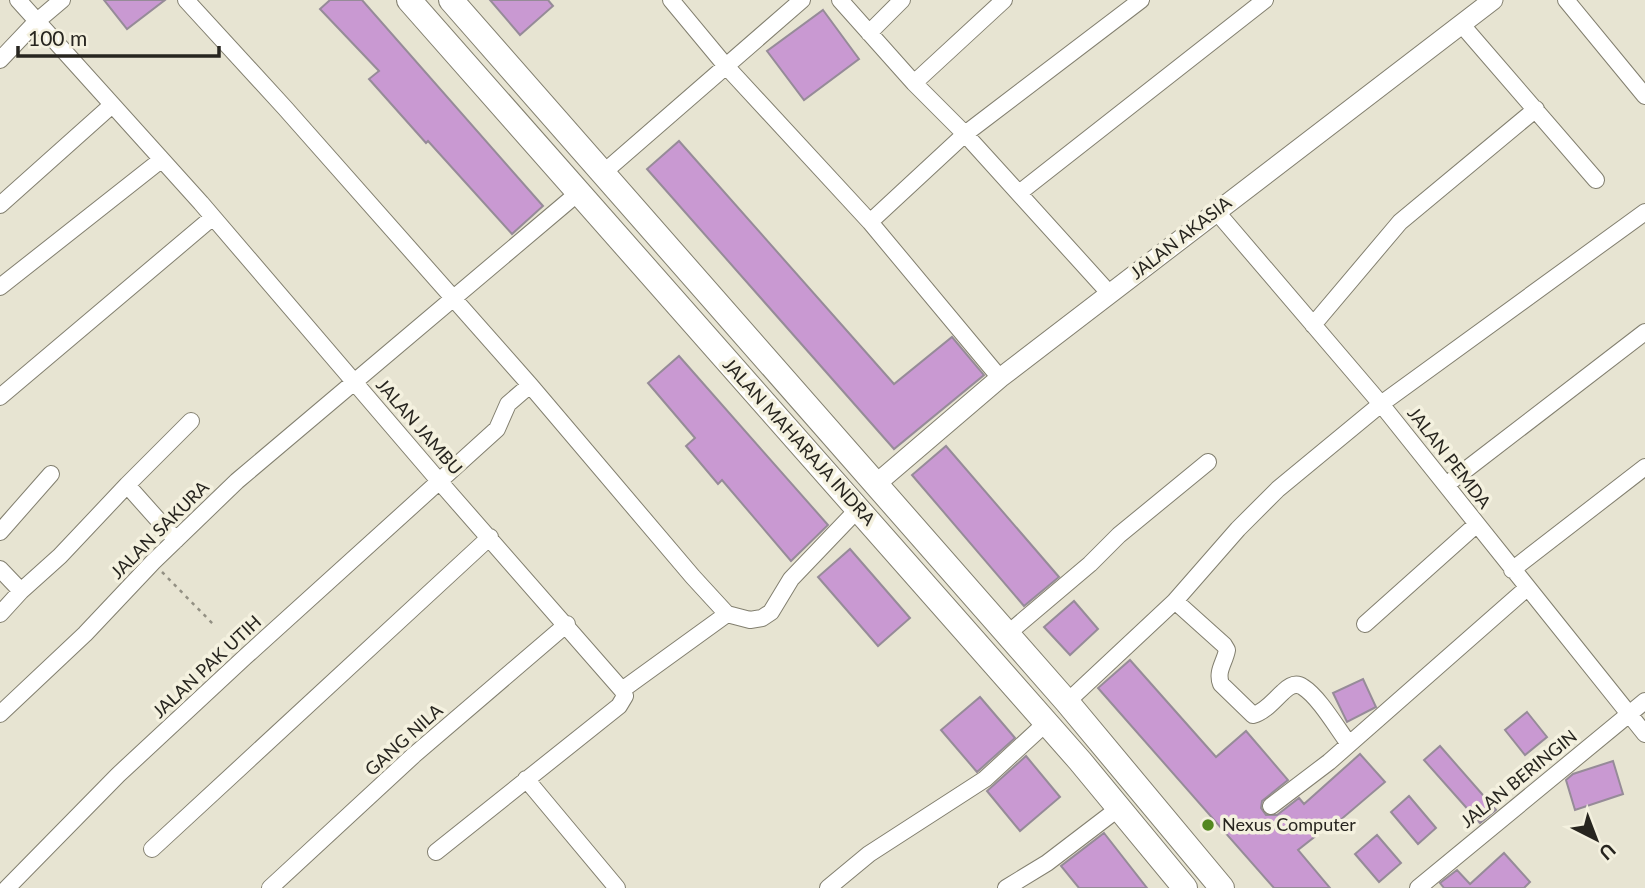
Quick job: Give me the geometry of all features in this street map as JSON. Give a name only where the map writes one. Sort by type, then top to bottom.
[{"type":"highway","name":"JALAN MAHARAJA INDRA","points":[[410,0],[1046,723],[1185,888]]},
{"type":"highway","name":"JALAN MAHARAJA INDRA","points":[[451,0],[1067,702],[1222,888]]},
{"type":"highway","points":[[505,109],[527,89]]},
{"type":"highway","points":[[1149,845],[1171,827]]},
{"type":"street","name":"JALAN JAMBU","points":[[18,0],[213,217],[622,690]]},
{"type":"street","points":[[0,60],[36,22],[62,0]]},
{"type":"street","points":[[186,0],[530,385],[725,612],[750,620],[762,618],[771,612],[791,579],[858,509]]},
{"type":"street","points":[[671,0],[725,65],[870,222],[1000,378]]},
{"type":"street","points":[[603,173],[802,0]]},
{"type":"street","points":[[840,0],[1110,294]]},
{"type":"street","points":[[869,33],[902,0]]},
{"type":"street","points":[[914,83],[1004,0]]},
{"type":"street","points":[[870,222],[965,134],[1141,0]]},
{"type":"street","points":[[1018,193],[1265,0]]},
{"type":"street","name":"JALAN AKASIA","points":[[876,484],[1000,378],[1493,0]]},
{"type":"street","points":[[1566,0],[1645,96]]},
{"type":"street","points":[[1462,25],[1596,180]]},
{"type":"street","points":[[0,205],[112,105]]},
{"type":"street","points":[[1313,325],[1400,222],[1536,109]]},
{"type":"street","points":[[0,287],[162,160]]},
{"type":"street","name":"JALAN SAKURA","points":[[0,714],[85,634],[153,562],[237,481],[578,193]]},
{"type":"street","name":"JALAN PEMDA","points":[[1216,211],[1381,404],[1645,734]]},
{"type":"street","points":[[1067,702],[1174,601],[1278,489],[1381,404],[1645,212]]},
{"type":"street","points":[[0,397],[213,217]]},
{"type":"street","points":[[1446,485],[1645,332]]},
{"type":"street","name":"JALAN PAK UTIH","points":[[7,888],[118,775],[496,429],[508,404],[530,385]]},
{"type":"street","points":[[0,614],[191,421]]},
{"type":"street","points":[[1006,635],[1090,564],[1129,526],[1208,463]]},
{"type":"street","points":[[1512,570],[1645,467]]},
{"type":"street","points":[[0,532],[51,474]]},
{"type":"street","points":[[127,485],[176,540]]},
{"type":"street","points":[[1365,624],[1477,524]]},
{"type":"street","points":[[152,849],[490,537]]},
{"type":"street","points":[[0,569],[21,592]]},
{"type":"street","points":[[1271,806],[1349,744],[1527,588]]},
{"type":"street","points":[[1174,601],[1224,645],[1227,650],[1219,678],[1224,688],[1253,715],[1263,711],[1287,688],[1294,684],[1302,686],[1315,698],[1349,744]]},
{"type":"street","points":[[436,852],[619,706],[625,696],[622,690],[725,612]]},
{"type":"street","name":"GANG NILA","points":[[270,888],[414,755],[567,624]]},
{"type":"street","name":"JALAN BERINGIN","points":[[1418,888],[1645,701]]},
{"type":"street","points":[[828,888],[869,854],[985,779],[1046,723]]},
{"type":"street","points":[[526,779],[615,887]]},
{"type":"street","points":[[1006,888],[1047,863],[1119,808]]},
{"type":"path","points":[[153,562],[214,625]]},
{"type":"building","points":[[104,0],[165,0],[127,29]]},
{"type":"building","points":[[330,0],[362,0],[543,206],[512,234],[369,79],[379,71],[320,9]]},
{"type":"building","points":[[490,0],[548,0],[553,6],[520,35]]},
{"type":"building","points":[[823,10],[859,59],[804,100],[767,51]]},
{"type":"building","points":[[679,141],[894,384],[952,337],[984,375],[894,449],[647,169]]},
{"type":"building","points":[[679,356],[828,525],[791,561],[722,480],[718,484],[686,446],[695,438],[648,383]]},
{"type":"building","points":[[946,446],[1059,577],[1024,606],[912,475]]},
{"type":"building","points":[[850,549],[910,618],[878,646],[818,577]]},
{"type":"building","points":[[1074,601],[1098,629],[1070,655],[1044,627]]},
{"type":"building","points":[[1130,660],[1216,757],[1246,731],[1288,780],[1262,801],[1261,808],[1266,815],[1277,815],[1299,798],[1304,804],[1360,754],[1385,782],[1338,822],[1336,820],[1298,850],[1330,888],[1274,888],[1098,688]]},
{"type":"building","points":[[1363,679],[1376,707],[1347,722],[1333,693]]},
{"type":"building","points":[[980,697],[1015,738],[977,772],[941,730]]},
{"type":"building","points":[[1527,712],[1547,737],[1525,755],[1505,730]]},
{"type":"building","points":[[1440,746],[1496,810],[1480,823],[1424,760]]},
{"type":"building","points":[[1026,756],[1060,797],[1020,831],[987,791]]},
{"type":"building","points":[[1613,761],[1623,794],[1575,810],[1566,780],[1573,774]]},
{"type":"building","points":[[1409,796],[1436,828],[1418,844],[1391,812]]},
{"type":"building","points":[[1104,833],[1147,888],[1079,888],[1061,866]]},
{"type":"building","points":[[1377,835],[1401,863],[1379,882],[1355,854]]},
{"type":"building","points":[[1504,853],[1530,882],[1524,888],[1444,888],[1440,883],[1457,870],[1470,884]]},
{"type":"place","name":"Nexus Computer","points":[[1208,825]]}]
